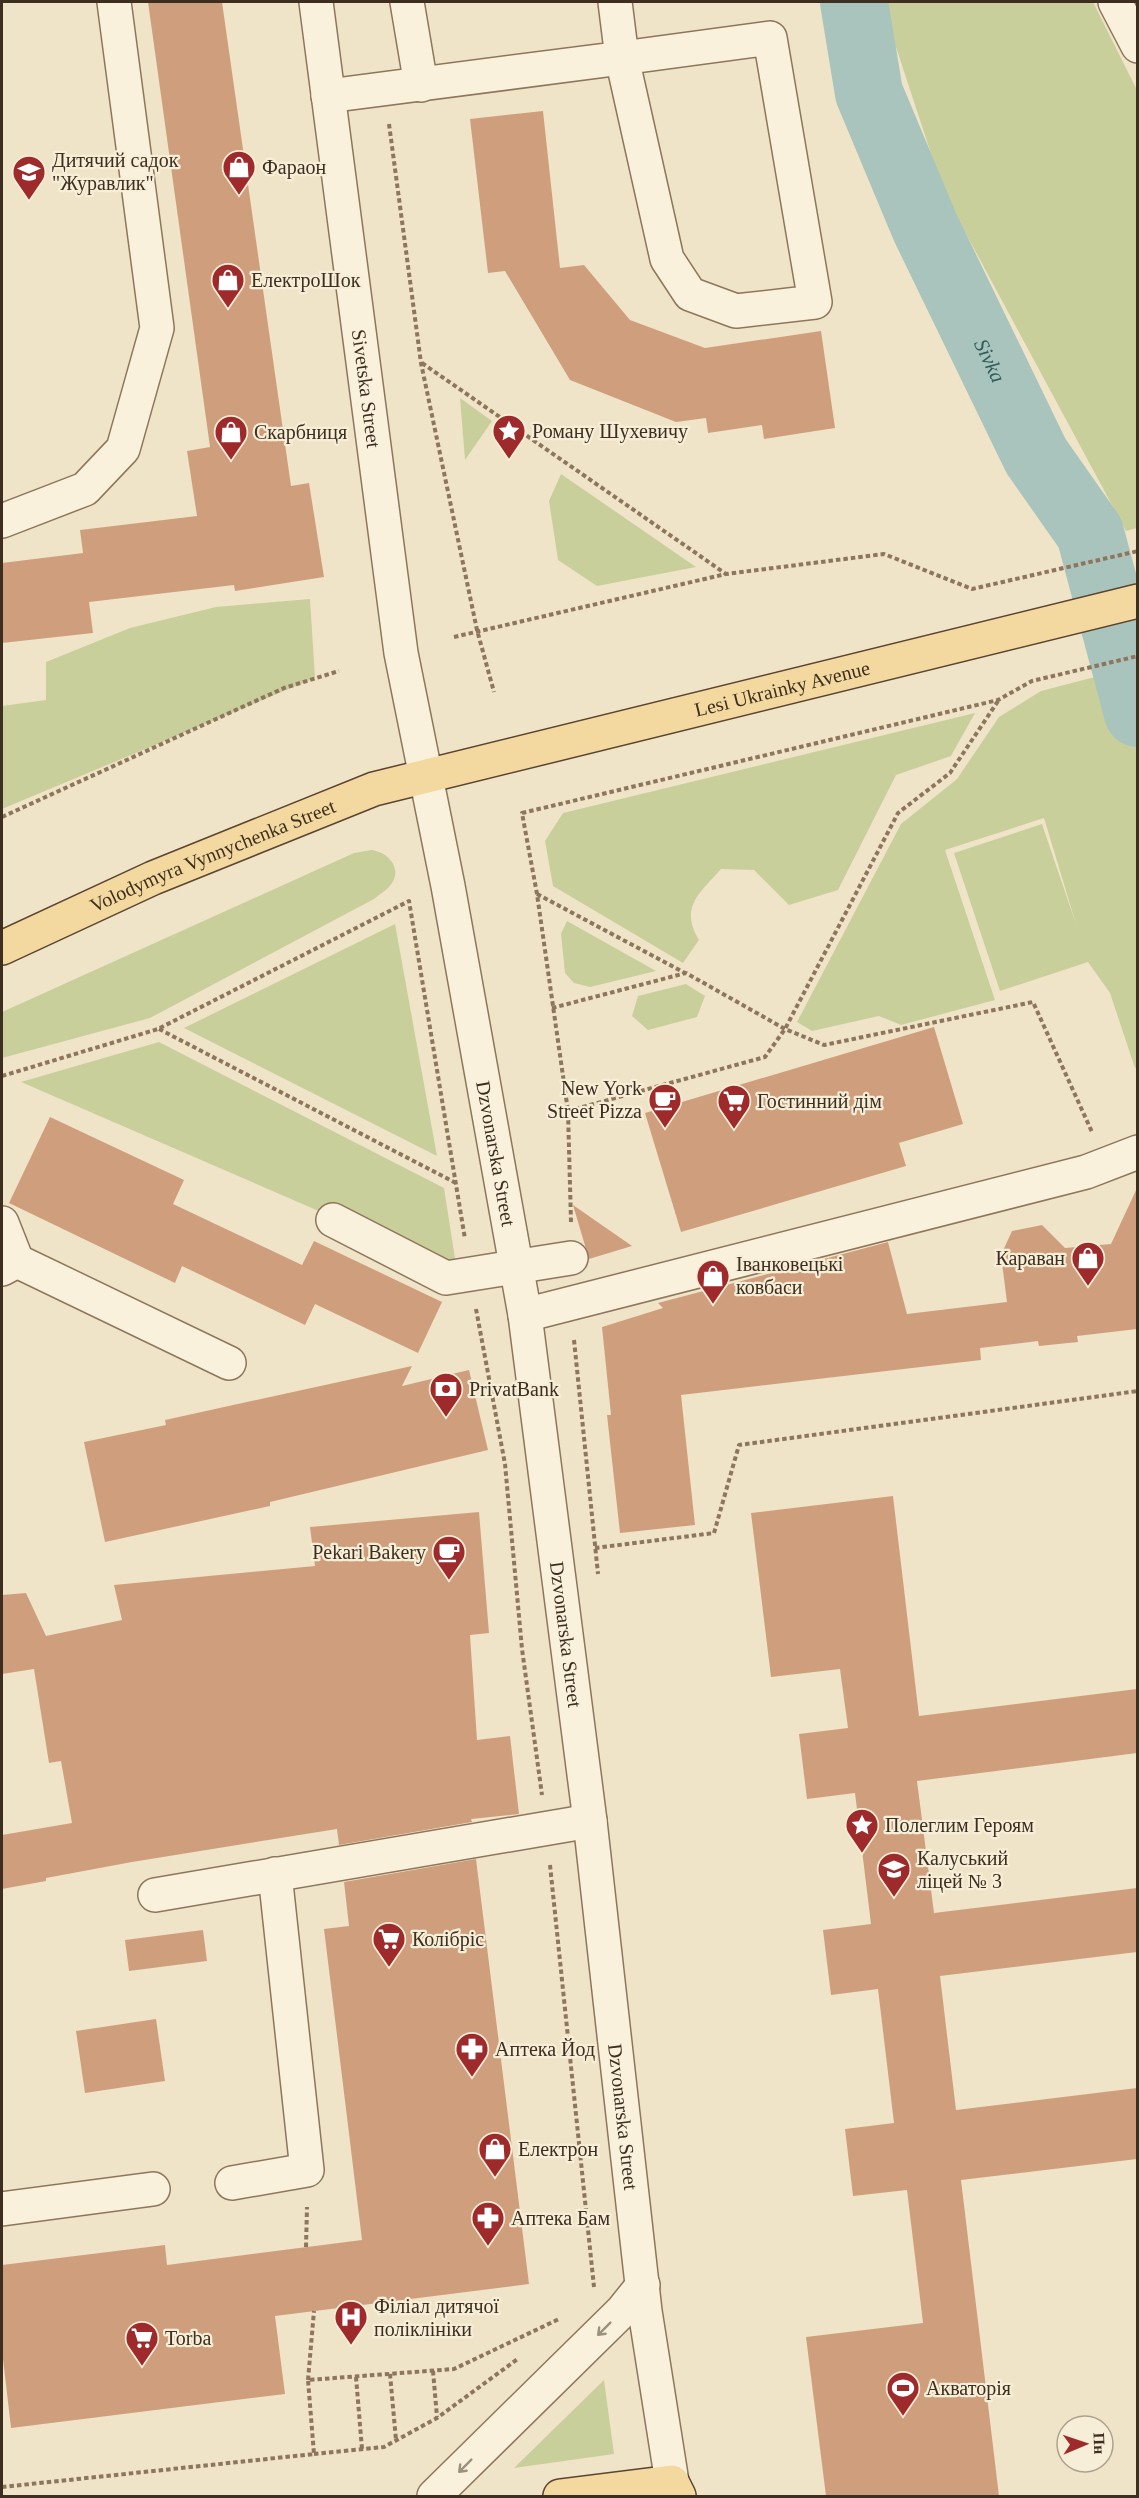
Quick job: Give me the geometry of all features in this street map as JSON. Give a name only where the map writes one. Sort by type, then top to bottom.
[{"type":"main road","name":"Lesi Ukrainky Avenue","points":[[426,776],[1137,601]]},
{"type":"main road","name":"Volodymyra Vynnychenka Street","points":[[2,948],[175,869],[374,789],[426,776]]},
{"type":"main road","points":[[560,2496],[676,2489]]},
{"type":"street","points":[[2,521],[85,489],[123,449],[157,328],[114,2]]},
{"type":"street","name":"Sivetska Street","points":[[316,2],[401,653],[426,776]]},
{"type":"street","points":[[408,2],[420,85]]},
{"type":"street","points":[[328,96],[420,85],[622,58],[770,38],[815,302],[736,310],[690,294],[667,259],[622,58],[615,2]]},
{"type":"street","points":[[1115,2],[1137,46]]},
{"type":"street","name":"Dzvonarska Street","points":[[426,776],[525,1315],[590,1821],[643,2286],[676,2489]]},
{"type":"street","points":[[525,1315],[1086,1172],[1137,1152]]},
{"type":"street","points":[[333,1220],[446,1278],[571,1258]]},
{"type":"street","points":[[2,1223],[9,1265],[229,1363]]},
{"type":"street","points":[[155,1895],[590,1821]]},
{"type":"street","points":[[232,2183],[307,2170],[275,1874]]},
{"type":"street","points":[[2,2209],[153,2189]]},
{"type":"street","points":[[434,2496],[622,2311],[643,2286]]},
{"type":"path","points":[[385,89],[421,363],[477,630],[494,692]]},
{"type":"path","points":[[421,363],[726,574]]},
{"type":"path","points":[[454,637],[726,574],[884,554],[972,589],[1137,552]]},
{"type":"path","points":[[571,1258],[568,1111],[537,894],[522,813],[998,700],[1032,681],[1137,656]]},
{"type":"path","points":[[2,817],[284,688],[339,671]]},
{"type":"path","points":[[568,1111],[765,1057],[785,1029],[898,813],[950,773],[998,700]]},
{"type":"path","points":[[537,894],[686,973],[785,1029],[824,1044],[1034,1002],[1106,1164]]},
{"type":"path","points":[[2,1076],[158,1029],[408,901]]},
{"type":"path","points":[[552,1008],[686,973]]},
{"type":"path","points":[[158,1029],[456,1183]]},
{"type":"path","points":[[570,1302],[599,1584]]},
{"type":"path","points":[[595,1548],[714,1533],[739,1445],[1137,1391]]},
{"type":"path","points":[[308,2380],[314,2311]]},
{"type":"path","points":[[314,2454],[384,2447],[437,2418],[521,2357]]},
{"type":"path","points":[[433,2371],[437,2418]]},
{"type":"path","points":[[390,2374],[396,2440]]},
{"type":"path","points":[[356,2377],[362,2449]]},
{"type":"green space","points":[[887,2],[1093,2],[1137,90],[1137,528],[1126,531],[944,193],[893,38]]},
{"type":"green space","points":[[460,398],[492,421],[465,460]]},
{"type":"green space","points":[[561,474],[696,567],[597,586],[558,560],[549,501]]},
{"type":"green space","points":[[310,599],[315,678],[2,809],[2,706],[46,700],[46,662],[130,628],[216,607]]},
{"type":"green space","points":[[1137,666],[1137,1067],[1135,1068],[1110,993],[1088,962],[1000,991],[954,853],[1042,824],[1076,924],[1044,818],[945,850],[995,1000],[901,1025],[879,1016],[812,1031],[797,1022],[901,824],[957,779],[999,717],[1041,691]]},
{"type":"green space","points":[[975,713],[951,756],[896,775],[838,890],[789,905],[754,870],[721,869],[695,901],[691,918],[699,940],[683,963],[553,886],[545,841],[563,813]]},
{"type":"green space","points":[[371,850],[384,854],[393,863],[395,869],[393,881],[374,899],[150,1018],[2,1058],[2,1012],[354,853]]},
{"type":"green space","points":[[567,921],[656,971],[590,987],[574,983],[565,973],[561,934]]},
{"type":"green space","points":[[395,924],[437,1156],[184,1028]]},
{"type":"green space","points":[[686,984],[705,996],[697,1017],[648,1030],[632,1016],[638,996]]},
{"type":"green space","points":[[159,1042],[444,1188],[457,1271],[21,1082]]},
{"type":"green space","points":[[604,2380],[614,2454],[514,2468]]},
{"type":"building","points":[[148,2],[222,2],[291,486],[309,483],[324,577],[235,591],[234,585],[89,602],[93,633],[2,643],[2,563],[83,553],[80,530],[197,516],[187,451],[210,447]]},
{"type":"building","points":[[543,111],[560,268],[584,265],[630,320],[705,348],[821,331],[835,428],[764,439],[762,425],[708,433],[706,418],[676,422],[570,380],[505,271],[488,273],[470,119]]},
{"type":"building","points":[[934,1027],[963,1124],[899,1143],[906,1166],[681,1232],[645,1113]]},
{"type":"building","points":[[50,1117],[184,1180],[173,1204],[302,1265],[314,1241],[442,1302],[418,1353],[315,1304],[305,1325],[182,1266],[175,1283],[9,1203]]},
{"type":"building","points":[[1137,1188],[1137,1329],[1077,1336],[1078,1342],[1039,1346],[1038,1341],[980,1348],[981,1360],[681,1395],[695,1525],[620,1533],[607,1415],[611,1415],[602,1327],[663,1308],[658,1303],[888,1242],[907,1314],[1007,1302],[1001,1255],[1012,1231],[1042,1225],[1065,1248],[1111,1244]]},
{"type":"building","points":[[573,1205],[632,1246],[589,1259]]},
{"type":"building","points":[[412,1366],[402,1386],[469,1370],[488,1450],[270,1502],[270,1506],[105,1542],[84,1442],[166,1425],[165,1420]]},
{"type":"building","points":[[893,1496],[919,1716],[1137,1689],[1137,1753],[917,1781],[934,1913],[1137,1888],[1137,1952],[940,1976],[956,2110],[1137,2088],[1137,2159],[961,2180],[999,2496],[826,2496],[806,2337],[923,2323],[907,2190],[853,2196],[845,2129],[894,2123],[878,1989],[831,1995],[823,1930],[871,1924],[855,1793],[807,1799],[799,1734],[848,1728],[840,1669],[771,1677],[751,1513]]},
{"type":"building","points":[[479,1512],[489,1633],[470,1635],[477,1740],[510,1736],[519,1814],[471,1819],[472,1822],[339,1845],[337,1829],[132,1862],[46,1878],[46,1881],[2,1889],[2,1835],[72,1823],[61,1761],[49,1763],[34,1669],[2,1674],[2,1595],[26,1593],[46,1636],[122,1620],[114,1585],[315,1566],[310,1527]]},
{"type":"building","points":[[476,1859],[529,2284],[275,2316],[285,2394],[11,2428],[2,2350],[2,2265],[165,2245],[167,2265],[362,2240],[324,1929],[349,1926],[344,1882]]},
{"type":"building","points":[[203,1930],[207,1961],[129,1971],[125,1940]]},
{"type":"building","points":[[156,2019],[165,2081],[85,2093],[76,2031]]},
{"type":"waterway","name":"Sivka","points":[[854,2],[869,93],[925,227],[1036,456],[1090,533],[1138,713]]},
{"type":"place","name":"Фараон","points":[[239,196]]},
{"type":"place","name":"Дитячий садок \"Журавлик\"","points":[[29,201]]},
{"type":"place","name":"ЕлектроШок","points":[[228,309]]},
{"type":"place","name":"Роману Шухевичу","points":[[509,460]]},
{"type":"place","name":"Скарбниця","points":[[231,461]]},
{"type":"place","name":"New York Street Pizza","points":[[665,1129]]},
{"type":"place","name":"Гостинний дім","points":[[734,1130]]},
{"type":"place","name":"Караван","points":[[1088,1287]]},
{"type":"place","name":"Іванковецькі ковбаси","points":[[713,1305]]},
{"type":"place","name":"PrivatBank","points":[[446,1418]]},
{"type":"place","name":"Pekari Bakery","points":[[449,1581]]},
{"type":"place","name":"Полеглим Героям","points":[[862,1854]]},
{"type":"place","name":"Калуський ліцей № 3","points":[[894,1898]]},
{"type":"place","name":"Колібріс","points":[[389,1968]]},
{"type":"place","name":"Аптека Йод","points":[[472,2078]]},
{"type":"place","name":"Електрон","points":[[495,2178]]},
{"type":"place","name":"Аптека Бам","points":[[488,2247]]},
{"type":"place","name":"Філіал дитячої поліклініки","points":[[351,2346]]},
{"type":"place","name":"Torba","points":[[142,2367]]},
{"type":"place","name":"Акваторія","points":[[903,2417]]}]
